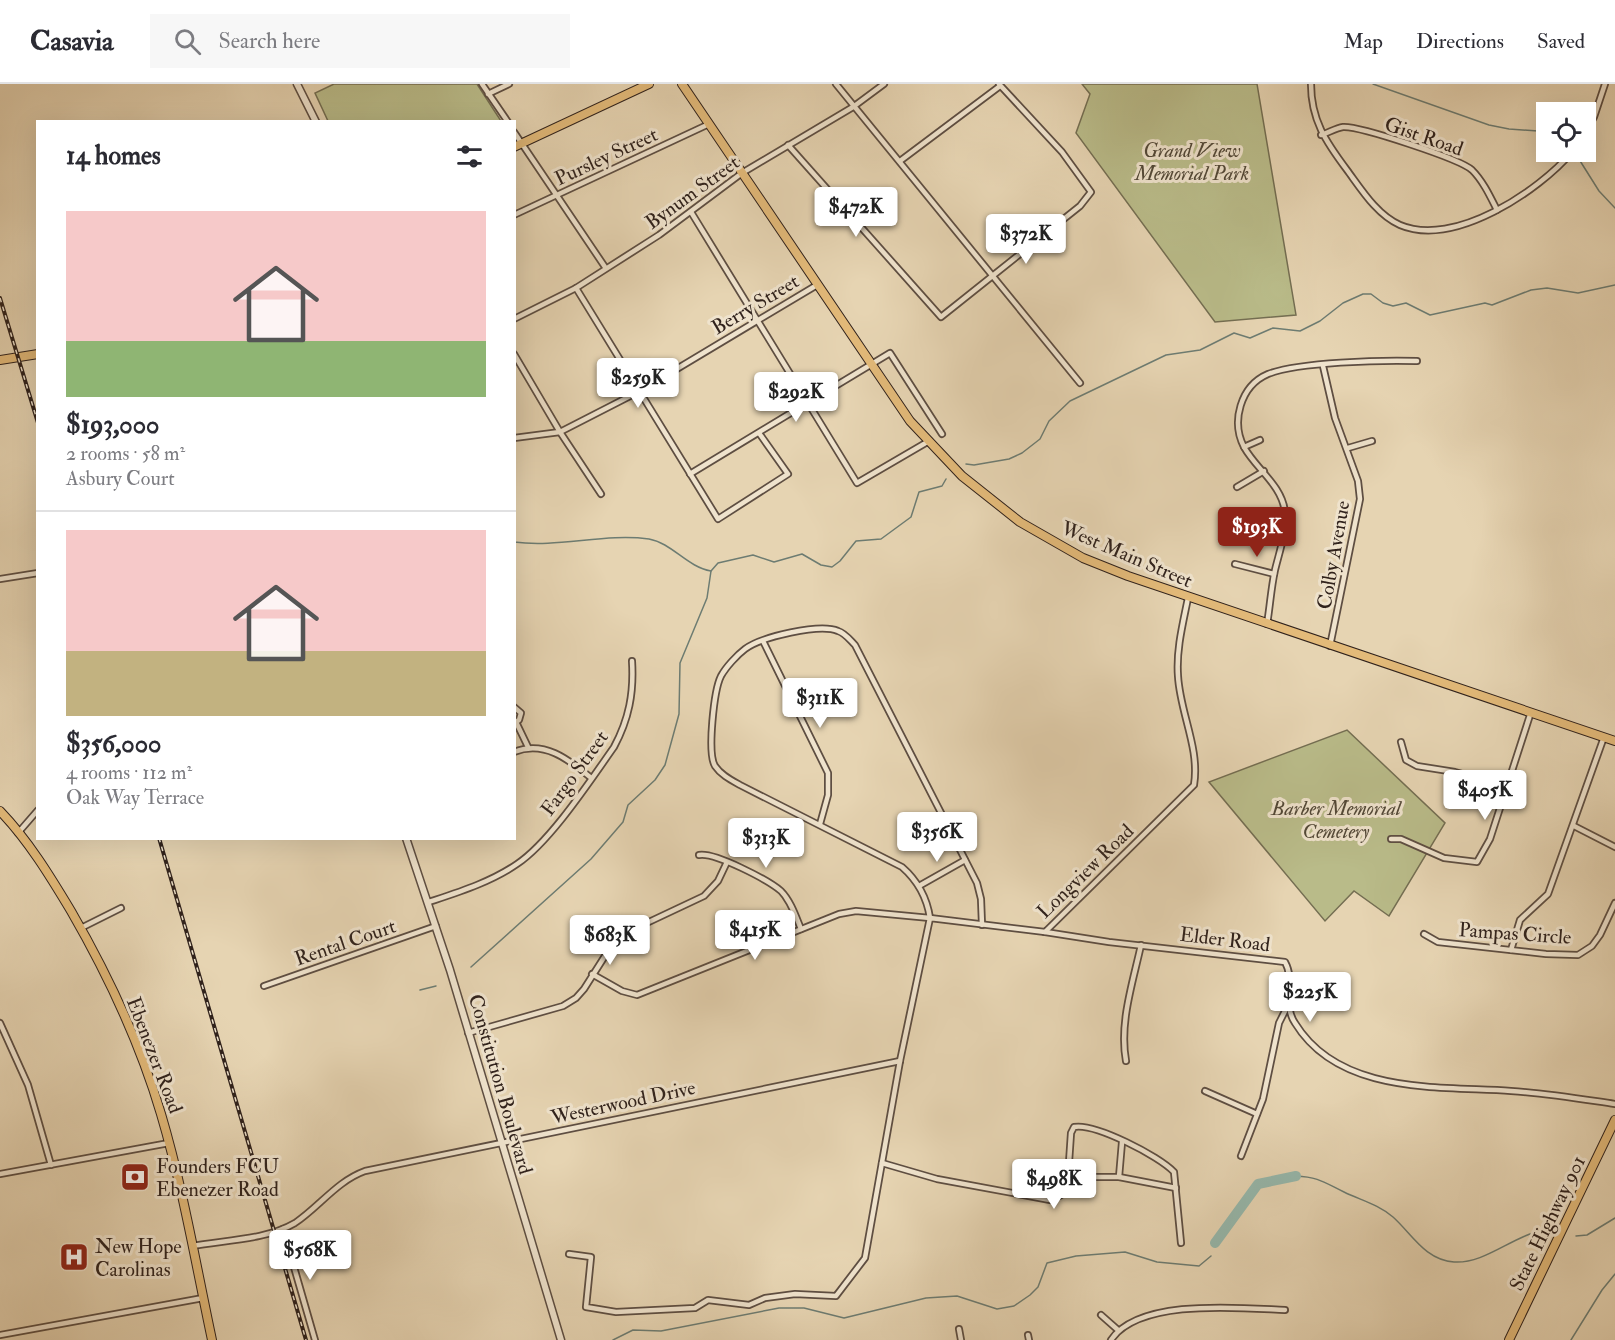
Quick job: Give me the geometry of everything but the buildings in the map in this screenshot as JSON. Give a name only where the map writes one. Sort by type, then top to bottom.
[{"type":"main road","points":[[518,145],[649,84]]},
{"type":"main road","name":"West Main Street","points":[[682,84],[896,403],[929,441],[980,492],[1041,535],[1099,565],[1188,598],[1615,741]]},
{"type":"main road","points":[[0,360],[36,354]]},
{"type":"main road","name":"Ebenezer Road","points":[[0,811],[18,833],[81,928],[108,980],[139,1050],[169,1143],[212,1340]]},
{"type":"main road","name":"State Highway 901","points":[[1509,1340],[1615,1120]]},
{"type":"street","points":[[297,84],[315,120]]},
{"type":"street","points":[[482,84],[506,120]]},
{"type":"street","points":[[488,94],[509,84]]},
{"type":"street","points":[[836,84],[1080,382]]},
{"type":"street","name":"Bynum Street","points":[[516,318],[576,288],[605,267],[659,235],[742,173],[853,107],[884,84]]},
{"type":"street","points":[[1311,84],[1314,117],[1321,135],[1371,202],[1400,225],[1443,228],[1470,222],[1497,210],[1532,189],[1561,162]]},
{"type":"street","points":[[1596,111],[1605,84]]},
{"type":"street","points":[[788,145],[941,317],[994,278],[1080,206],[1091,192],[1062,152],[999,85],[900,161]]},
{"type":"street","name":"Pursley Street","points":[[516,214],[709,124]]},
{"type":"street","name":"Gist Road","points":[[1321,135],[1344,127],[1362,130],[1455,160],[1477,176],[1497,210]]},
{"type":"street","points":[[518,145],[558,195],[605,267]]},
{"type":"street","points":[[691,212],[857,483],[929,441]]},
{"type":"street","name":"Berry Street","points":[[516,438],[560,432],[640,391],[817,285]]},
{"type":"street","points":[[576,288],[718,519],[788,474],[759,433]]},
{"type":"street","points":[[690,474],[890,353],[942,434]]},
{"type":"street","points":[[516,357],[560,432],[601,494]]},
{"type":"street","points":[[1266,624],[1285,512],[1279,494],[1244,447],[1237,422],[1241,402],[1252,384],[1268,374],[1385,360],[1417,361]]},
{"type":"street","name":"Colby Avenue","points":[[1323,366],[1328,396],[1348,448],[1358,481],[1360,498],[1330,646]]},
{"type":"street","points":[[1244,447],[1260,440]]},
{"type":"street","points":[[1348,448],[1372,441]]},
{"type":"street","points":[[1237,487],[1264,471]]},
{"type":"street","points":[[1234,564],[1274,574]]},
{"type":"street","points":[[0,579],[36,573]]},
{"type":"street","name":"Longview Road","points":[[930,918],[1045,932],[1194,785],[1197,767],[1178,677],[1178,658],[1188,598]]},
{"type":"street","points":[[569,1254],[591,1257],[586,1307],[616,1312],[696,1308],[708,1300],[746,1305],[795,1294],[833,1297],[865,1258],[900,1060],[930,918],[928,906],[919,886],[903,867],[724,775],[715,765],[710,753],[720,678],[746,648],[764,641],[823,627],[838,631],[855,645],[965,860],[979,891],[982,925]]},
{"type":"street","points":[[764,641],[828,773],[828,795],[820,824]]},
{"type":"street","name":"Fargo Street","points":[[429,902],[480,884],[519,862],[547,836],[614,747],[628,715],[632,697],[632,661]]},
{"type":"street","points":[[516,709],[521,713],[516,720]]},
{"type":"street","points":[[1391,839],[1401,839],[1444,858],[1477,862],[1490,839],[1531,712]]},
{"type":"street","points":[[516,724],[528,747]]},
{"type":"street","points":[[1511,950],[1520,920],[1548,894],[1605,737]]},
{"type":"street","points":[[1401,741],[1406,760],[1417,766],[1455,772],[1508,786]]},
{"type":"street","points":[[516,751],[528,747],[558,754],[590,777]]},
{"type":"street","points":[[18,833],[36,812]]},
{"type":"street","points":[[1574,826],[1615,847]]},
{"type":"street","name":"Constitution Boulevard","points":[[407,840],[429,902],[561,1340]]},
{"type":"street","points":[[699,855],[706,854],[727,862],[781,892],[791,905],[801,929]]},
{"type":"street","points":[[919,886],[965,860]]},
{"type":"street","points":[[468,1033],[563,1006],[576,999],[617,937],[704,896],[718,881],[727,862]]},
{"type":"street","name":"Pampas Circle","points":[[1424,934],[1438,942],[1578,954],[1592,946],[1600,935],[1615,903]]},
{"type":"street","points":[[81,928],[121,908]]},
{"type":"street","points":[[592,974],[622,991],[637,995],[839,914],[856,910],[930,918]]},
{"type":"street","name":"Rental Court","points":[[264,986],[436,926]]},
{"type":"street","name":"Elder Road","points":[[1045,932],[1285,962],[1290,986],[1288,1005],[1294,1023],[1315,1046],[1345,1069],[1397,1084],[1513,1091],[1615,1104]]},
{"type":"street","points":[[1126,1061],[1123,1044],[1125,1024],[1142,945]]},
{"type":"street","points":[[1241,1156],[1263,1099],[1279,1023],[1288,1005]]},
{"type":"street","points":[[0,1023],[31,1095],[51,1165]]},
{"type":"street","name":"Westerwood Drive","points":[[192,1246],[283,1229],[297,1221],[356,1175],[900,1060]]},
{"type":"street","points":[[1205,1092],[1257,1114]]},
{"type":"street","points":[[882,1163],[937,1179],[1050,1200],[1061,1195],[1068,1177],[1070,1143],[1074,1127],[1083,1126],[1146,1152],[1174,1172],[1181,1243]]},
{"type":"street","points":[[1119,1177],[1122,1142]]},
{"type":"street","points":[[0,1174],[169,1143]]},
{"type":"street","points":[[1068,1177],[1119,1177],[1176,1188]]},
{"type":"street","points":[[283,1229],[315,1340]]},
{"type":"street","points":[[0,1335],[203,1298]]},
{"type":"street","points":[[1111,1340],[1118,1330],[1155,1314],[1193,1309],[1285,1310]]},
{"type":"street","points":[[1101,1315],[1118,1330]]},
{"type":"street","points":[[958,1329],[961,1340]]},
{"type":"green space","points":[[334,84],[477,84],[500,120],[328,120],[315,93]]},
{"type":"green space","name":"Grand View Memorial Park","points":[[1082,84],[1257,84],[1296,315],[1215,322],[1076,133],[1090,94]]},
{"type":"green space","name":"Barber Memorial Cemetery","points":[[1347,730],[1445,823],[1389,916],[1354,891],[1325,921],[1209,782]]},
{"type":"waterway","points":[[1373,84],[1489,125],[1536,131]]},
{"type":"waterway","points":[[1581,162],[1599,191],[1615,208]]},
{"type":"waterway","points":[[966,464],[974,465],[1009,459],[1022,453],[1040,439],[1049,421],[1070,401],[1166,355],[1200,350],[1234,333],[1250,338],[1273,328],[1300,331],[1320,321],[1343,303],[1363,294],[1371,294],[1383,303],[1393,306],[1406,303],[1430,315],[1485,303],[1492,305],[1531,290],[1547,288],[1578,293],[1615,285]]},
{"type":"waterway","points":[[471,967],[591,859],[623,822],[628,805],[655,780],[665,765],[679,714],[680,663],[707,598],[711,571],[718,563],[753,555],[774,562],[802,554],[821,565],[832,567],[840,561],[856,541],[881,539],[911,517],[919,492],[942,486],[946,479]]},
{"type":"waterway","points":[[516,542],[649,539],[665,545],[694,565],[711,571]]},
{"type":"waterway","points":[[420,990],[436,986]]},
{"type":"waterway","points":[[1296,1176],[1322,1181],[1381,1209],[1393,1217],[1427,1251],[1444,1260],[1454,1262],[1477,1259],[1522,1237],[1545,1230]]},
{"type":"waterway","points":[[1215,1243],[1258,1184],[1296,1176]]},
{"type":"waterway","points":[[1576,1236],[1587,1235],[1615,1218]]},
{"type":"waterway","points":[[613,1340],[633,1330],[661,1331],[779,1308],[804,1308],[844,1318],[926,1298],[957,1296],[997,1309],[1014,1306],[1030,1295],[1038,1287],[1047,1263],[1076,1256],[1125,1252],[1157,1262],[1199,1266],[1211,1256]]},
{"type":"waterway","points":[[1571,1340],[1602,1290],[1615,1274]]},
{"type":"railway","points":[[0,298],[36,416]]},
{"type":"railway","points":[[160,840],[306,1340]]},
{"type":"place","name":"Founders FCU Ebenezer Road","points":[[135,1177]]},
{"type":"place","name":"New Hope Carolinas","points":[[74,1257]]}]
